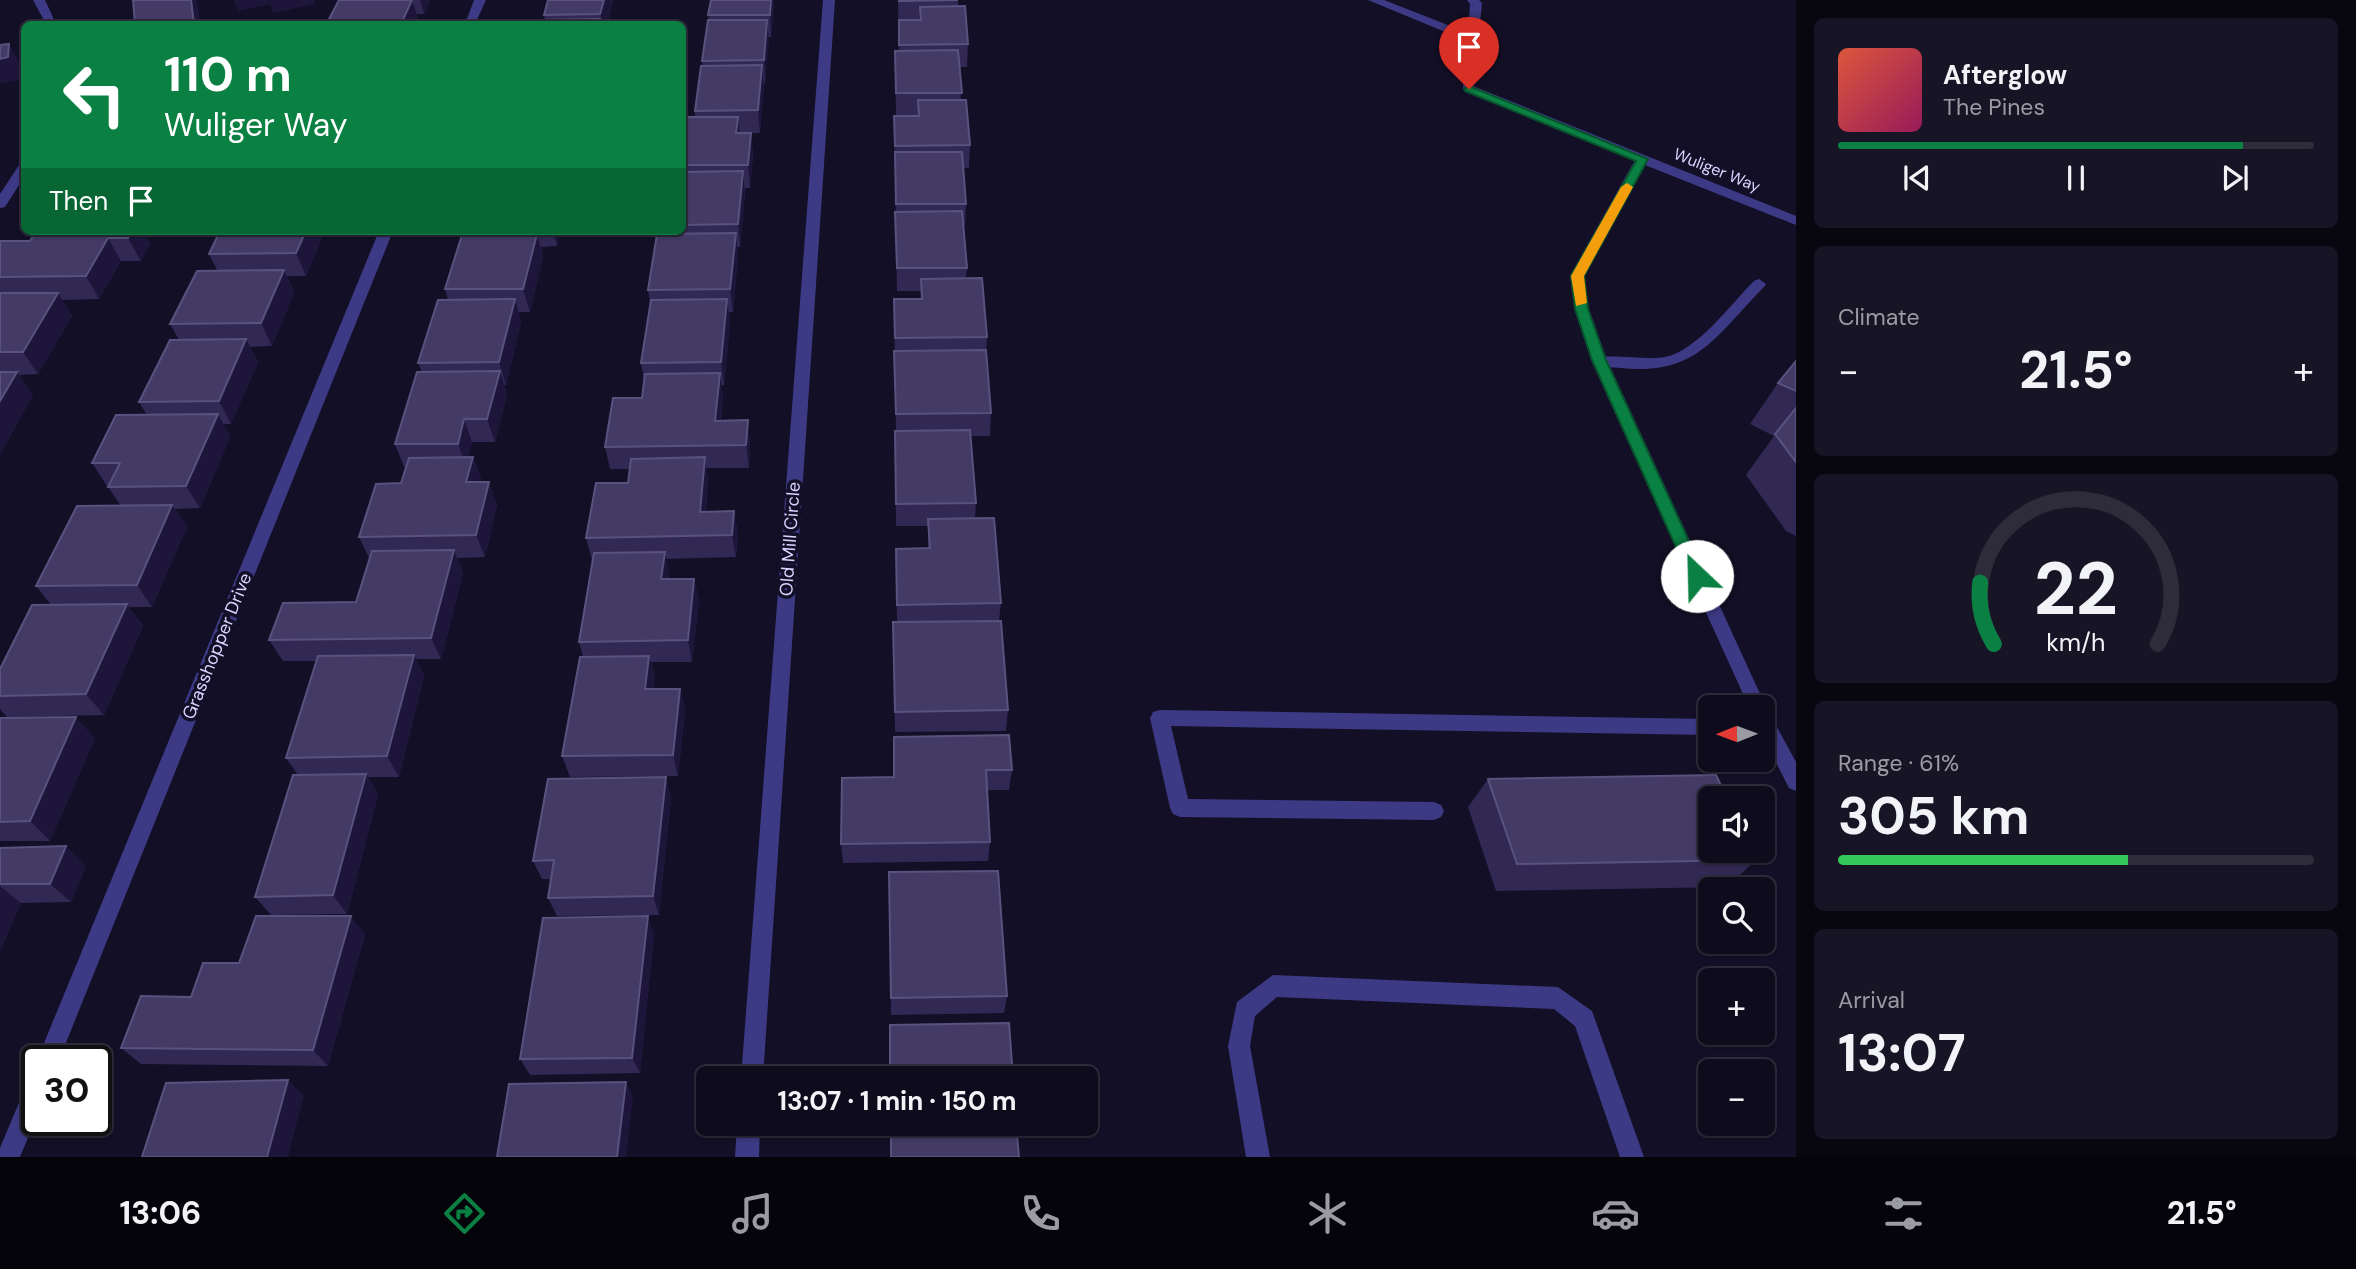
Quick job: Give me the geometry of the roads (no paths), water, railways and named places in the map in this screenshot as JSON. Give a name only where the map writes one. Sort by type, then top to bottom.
[{"type":"street","points":[[471,21],[480,0]]},
{"type":"street","name":"Old Mill Circle","points":[[753,1066],[829,0]]},
{"type":"street","points":[[1374,0],[1473,39],[1476,1]]},
{"type":"street","points":[[43,1],[50,21]]},
{"type":"street","name":"Wuliger Way","points":[[1473,39],[1469,89],[1796,221]]},
{"type":"street","points":[[1642,159],[1577,276],[1581,309],[1599,360],[1753,695]]},
{"type":"street","points":[[0,204],[21,172]]},
{"type":"street","name":"Grasshopper Drive","points":[[54,1045],[384,235]]},
{"type":"street","points":[[1599,360],[1640,365],[1663,363],[1687,355],[1759,284]]},
{"type":"street","points":[[1434,811],[1180,807],[1160,718],[1698,727]]},
{"type":"street","points":[[1775,743],[1796,782]]},
{"type":"street","points":[[1258,1157],[1239,1046],[1245,1010],[1273,986],[1558,998],[1584,1018],[1632,1157]]},
{"type":"street","points":[[8,1157],[21,1126]]},
{"type":"street","points":[[747,1157],[748,1136]]}]
